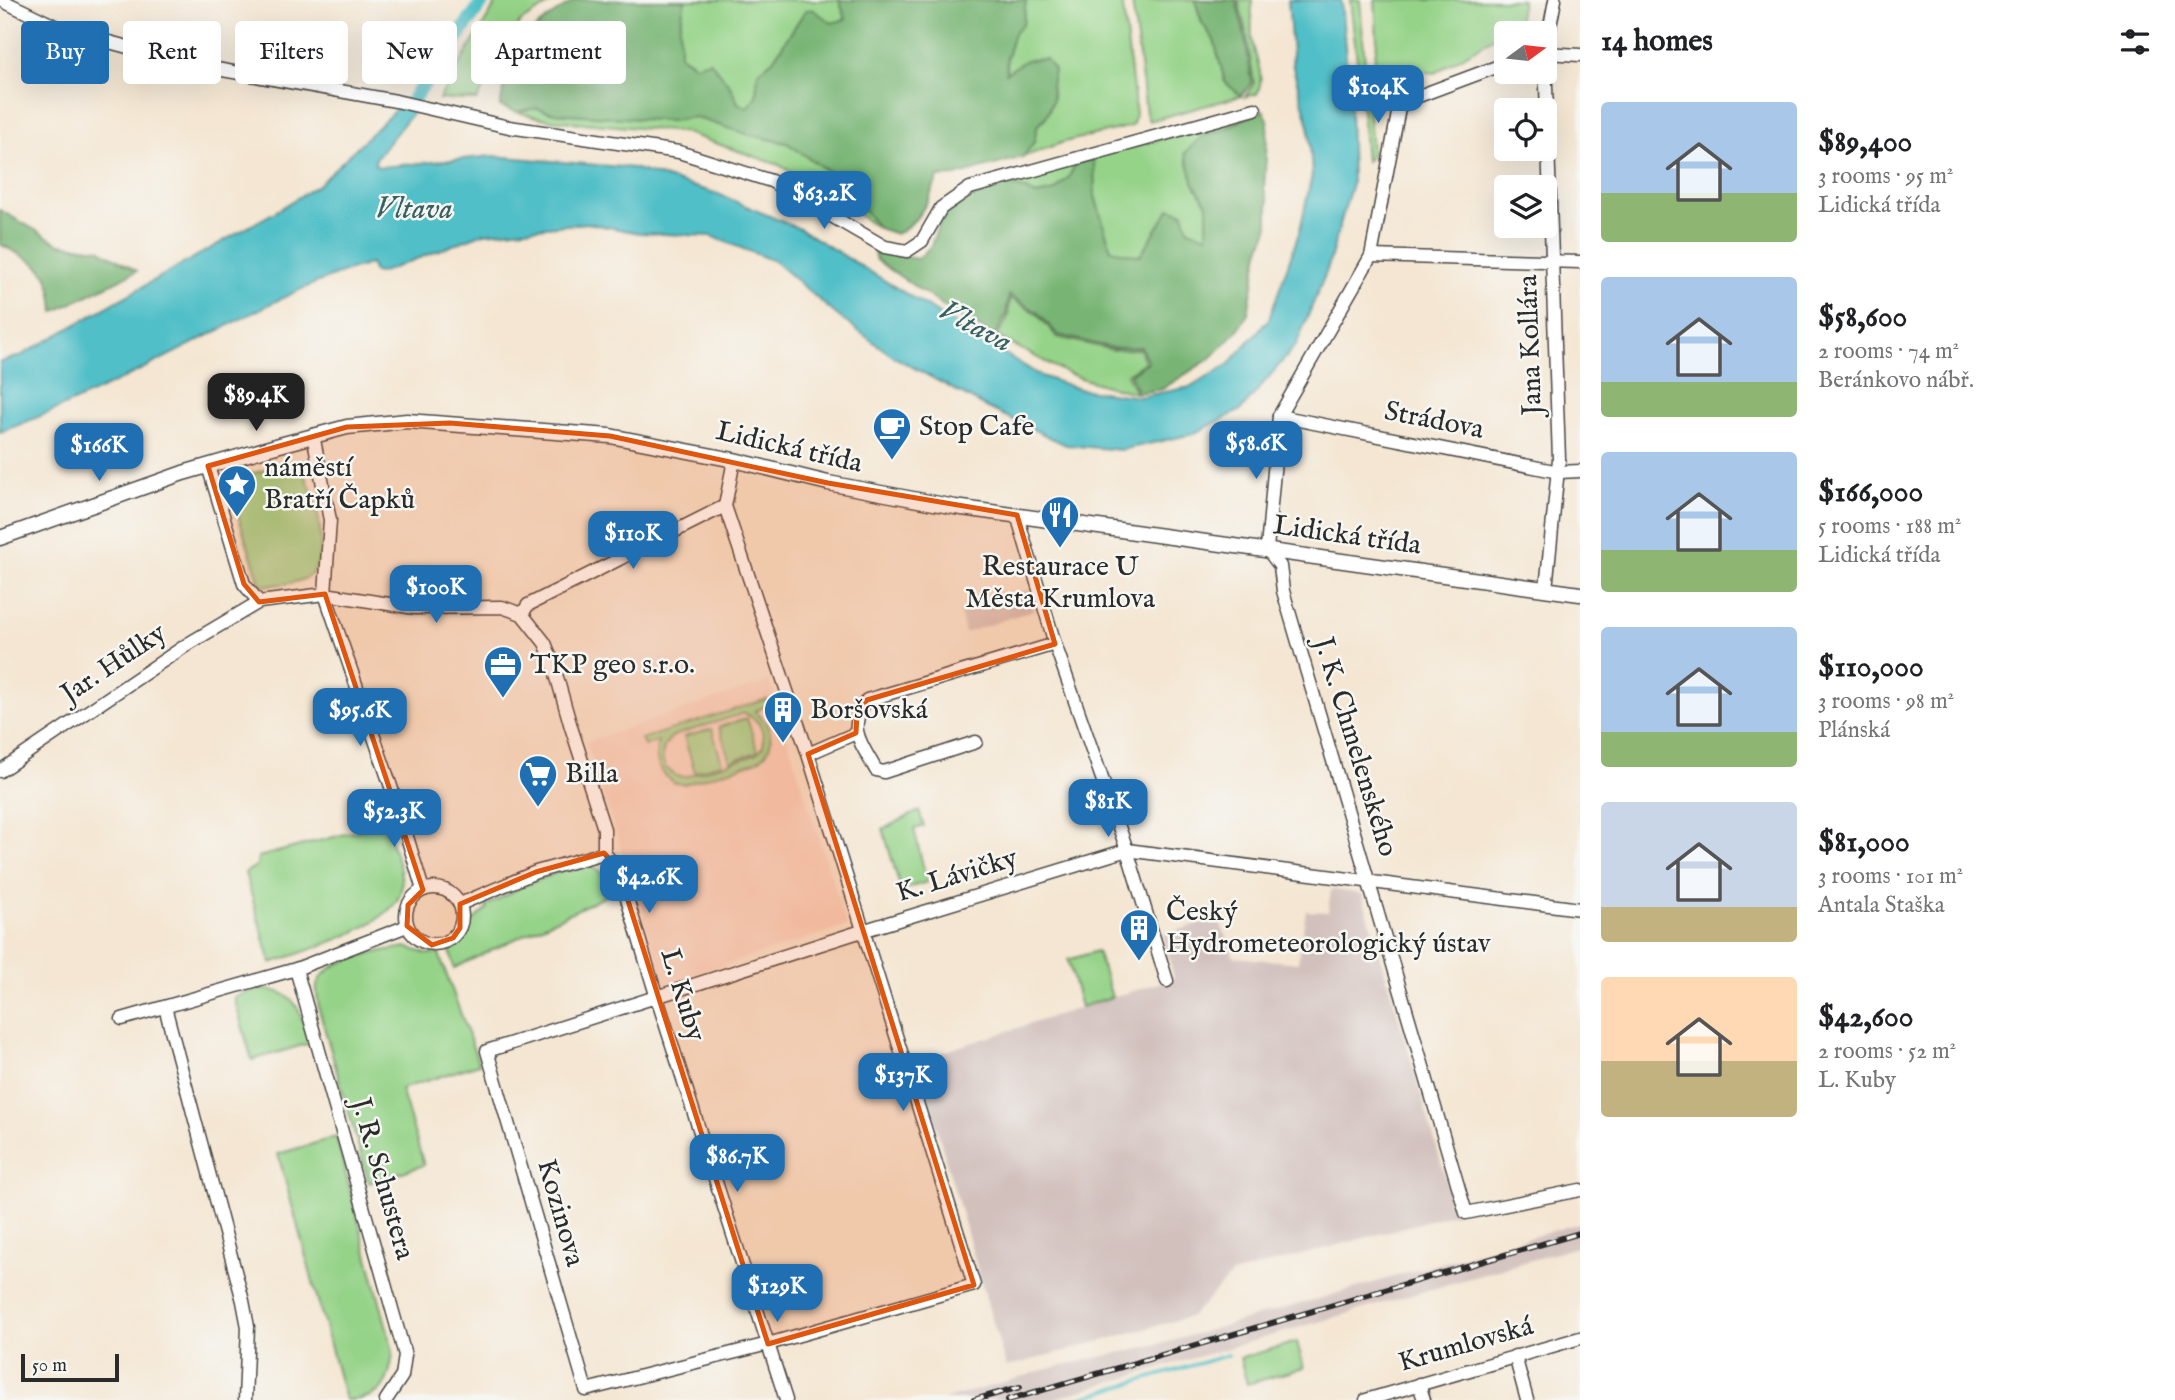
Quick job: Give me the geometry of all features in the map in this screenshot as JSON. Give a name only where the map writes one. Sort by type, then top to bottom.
[{"type":"street","points":[[1,0],[61,29],[194,65],[398,102],[509,127],[679,152],[771,181],[885,247],[907,251],[922,242],[941,208],[970,188],[1255,109]]},
{"type":"street","name":"Jana Kollára","points":[[1551,21],[1555,0]]},
{"type":"street","points":[[1558,54],[1580,55]]},
{"type":"street","points":[[1267,549],[1279,416],[1371,256],[1397,113],[1402,104],[1494,68]]},
{"type":"street","name":"Jana Kollára","points":[[1546,84],[1559,472],[1546,589]]},
{"type":"street","points":[[1371,256],[1580,262]]},
{"type":"street","name":"Strádova","points":[[1279,416],[1559,472],[1580,471]]},
{"type":"street","name":"Lidická třída","points":[[0,538],[125,492],[313,435],[347,427],[407,421],[610,436],[955,507],[1580,594]]},
{"type":"street","points":[[313,435],[330,520],[325,594],[399,810],[423,890]]},
{"type":"street","points":[[734,460],[725,506],[808,754],[974,1285],[768,1344]]},
{"type":"street","points":[[208,466],[244,584],[259,602],[325,594],[415,608],[502,607],[522,614],[528,605],[725,506]]},
{"type":"street","points":[[1017,515],[1055,644],[1127,850],[1167,981]]},
{"type":"street","name":"J. K. Chmelenského","points":[[1267,549],[1280,566],[1283,591],[1466,1213],[1580,1190]]},
{"type":"street","name":"Jar. Hůlky","points":[[0,771],[187,644],[259,602]]},
{"type":"street","name":"L. Kuby","points":[[522,614],[540,635],[552,660],[604,829],[604,853],[618,869],[786,1400]]},
{"type":"street","points":[[976,742],[884,772],[876,769],[856,733],[858,713],[867,700],[1055,644]]},
{"type":"street","points":[[808,754],[856,733]]},
{"type":"street","name":"K. Lávičky","points":[[487,1051],[657,999],[862,931],[1127,850],[1580,909]]},
{"type":"street","points":[[460,904],[536,872],[604,853]]},
{"type":"street","points":[[434,887],[444,889],[454,895],[460,904],[463,916],[460,928],[453,938],[443,944],[421,942],[407,926],[405,915],[408,905],[414,896],[423,890],[434,887]]},
{"type":"street","points":[[121,1019],[296,969],[407,926]]},
{"type":"street","name":"J. R. Schustera","points":[[296,969],[405,1354],[402,1376],[386,1400]]},
{"type":"street","points":[[165,1006],[243,1300],[247,1328],[246,1400]]},
{"type":"street","name":"Kozinova","points":[[487,1051],[586,1390],[768,1344]]},
{"type":"street","name":"Krumlovská","points":[[1366,1400],[1580,1338]]},
{"type":"street","points":[[1515,1356],[1527,1400]]},
{"type":"street","points":[[1419,1384],[1424,1400]]},
{"type":"highlighted area","points":[[450,423],[610,436],[828,483],[1017,515],[1055,644],[867,700],[857,713],[856,733],[808,754],[974,1285],[768,1344],[618,869],[604,853],[536,872],[460,904],[460,928],[453,938],[432,945],[407,926],[408,905],[423,890],[325,594],[259,602],[244,584],[208,466],[347,427]]},
{"type":"shaded area","points":[[1028,590],[1034,610],[965,633],[960,612]]},
{"type":"shaded area","points":[[769,681],[847,926],[665,984],[586,742]]},
{"type":"shaded area","points":[[1331,889],[1362,894],[1456,1213],[1232,1274],[1192,1316],[1006,1367],[917,1060],[1174,978],[1163,935],[1218,918],[1234,957],[1298,963],[1306,911],[1328,912]]},
{"type":"shaded area","points":[[1580,1223],[1580,1246],[1049,1400],[943,1400],[1051,1368],[1172,1341]]},
{"type":"green space","points":[[498,0],[557,0],[522,21],[485,21]]},
{"type":"green space","points":[[576,0],[685,0],[680,25],[680,55],[694,65],[710,61],[730,86],[738,103],[747,108],[756,96],[758,72],[773,60],[805,11],[812,9],[832,23],[846,19],[839,0],[1026,0],[1023,24],[1014,33],[1007,57],[1006,73],[1026,60],[1046,59],[1054,70],[1051,85],[1053,100],[1046,117],[1037,126],[1034,142],[1023,157],[955,176],[938,177],[917,218],[896,234],[878,228],[842,181],[787,143],[750,135],[694,117],[670,121],[554,113],[537,108],[516,112],[500,106],[506,84],[626,84],[626,21],[544,21]]},
{"type":"green space","points":[[685,0],[839,0],[846,20],[832,23],[805,11],[773,60],[758,72],[756,96],[747,108],[738,103],[730,86],[680,55],[680,25]]},
{"type":"green space","points":[[1026,0],[1122,0],[1136,114],[1132,126],[1064,142],[1023,157],[1034,142],[1037,126],[1046,117],[1053,100],[1051,85],[1054,70],[1006,74],[1007,57],[1014,33],[1023,24]]},
{"type":"green space","points":[[1132,0],[1195,0],[1202,23],[1214,40],[1225,82],[1241,96],[1149,121]]},
{"type":"green space","points":[[1195,0],[1236,0],[1252,82],[1241,96],[1225,82],[1214,40],[1202,23]]},
{"type":"green space","points":[[1238,0],[1252,0],[1252,40],[1260,74],[1257,94],[1245,97],[1254,83]]},
{"type":"green space","points":[[1350,0],[1360,0],[1372,151],[1371,157],[1366,161],[1360,86]]},
{"type":"green space","points":[[1375,0],[1522,0],[1518,21],[1494,21],[1494,37],[1435,73],[1394,69],[1374,63],[1377,41]]},
{"type":"green space","points":[[471,45],[471,84],[486,84],[477,100],[439,99],[448,84],[457,84],[457,69]]},
{"type":"green space","points":[[537,108],[554,113],[670,121],[694,117],[750,135],[787,143],[842,181],[878,228],[779,165],[683,132],[550,120],[516,112]]},
{"type":"green space","points":[[1263,110],[1268,120],[1264,189],[1268,203],[1268,229],[1259,251],[1248,313],[1238,330],[1211,358],[1162,389],[1138,393],[1130,374],[1148,362],[1141,347],[1113,348],[1058,335],[1037,312],[1009,295],[1006,315],[995,336],[958,316],[876,260],[874,252],[918,259],[931,246],[941,217],[970,193],[999,184],[1019,187],[1036,195],[1055,191],[1069,177],[1076,163],[1094,160],[1095,196],[1111,250],[1140,256],[1170,208],[1183,213],[1188,230],[1207,236],[1207,204],[1194,184],[1185,153],[1201,137]]},
{"type":"green space","points":[[1247,118],[1229,127],[1194,184],[1207,204],[1208,237],[1188,230],[1170,208],[1140,256],[1111,250],[1095,196],[1093,161],[1076,163],[1069,177],[1055,191],[1036,195],[1019,187],[999,184],[1076,160]]},
{"type":"green space","points":[[0,210],[60,244],[99,249],[137,271],[54,312],[50,284],[41,268],[0,244]]},
{"type":"green space","points":[[1010,298],[1037,314],[1057,337],[1113,350],[1140,349],[1145,362],[1127,374],[1136,393],[1070,374],[997,337],[1008,317]]},
{"type":"green space","points":[[290,463],[298,464],[310,487],[319,520],[320,553],[316,567],[304,579],[261,586],[229,488],[232,479]]},
{"type":"green space","points":[[767,699],[769,705],[755,711],[769,730],[770,744],[763,757],[755,762],[685,784],[674,783],[661,770],[656,754],[658,741],[644,746],[641,739]],"holes":[[[744,713],[758,722],[762,731],[763,747],[758,752],[747,718],[719,727],[730,761],[757,752],[756,754],[685,777],[676,776],[665,767],[663,750],[673,736]]]},
{"type":"green space","points":[[712,729],[722,763],[695,772],[684,737]]},
{"type":"green space","points":[[919,811],[924,826],[914,829],[927,882],[901,890],[883,829]]},
{"type":"green space","points":[[383,824],[401,875],[401,891],[394,904],[365,927],[324,945],[271,963],[245,873],[257,865],[258,857]]},
{"type":"green space","points":[[588,866],[601,872],[610,894],[454,968],[450,950],[460,943],[472,921],[487,909],[486,906],[523,886],[569,868],[570,871]]},
{"type":"green space","points":[[406,947],[427,954],[439,954],[479,1064],[401,1089],[424,1165],[369,1183],[319,1009],[317,986],[330,968],[342,962]]},
{"type":"green space","points":[[1097,951],[1112,997],[1081,1007],[1068,960]]},
{"type":"green space","points":[[260,989],[283,994],[290,999],[299,1012],[310,1043],[252,1060],[234,997]]},
{"type":"green space","points":[[336,1137],[393,1351],[389,1373],[381,1388],[367,1397],[345,1400],[278,1154]]},
{"type":"green space","points":[[1297,1342],[1304,1368],[1247,1384],[1240,1358]]},
{"type":"water","name":"Vltava","points":[[1288,0],[1341,0],[1350,105],[1352,183],[1327,270],[1296,345],[1241,410],[1193,434],[1121,450],[1066,445],[984,406],[894,357],[838,316],[774,261],[711,236],[639,233],[587,223],[484,233],[380,273],[374,272],[370,264],[332,277],[276,301],[85,397],[0,432],[0,362],[20,356],[280,209],[319,184],[396,109],[412,113],[376,158],[375,165],[381,167],[493,156],[633,168],[718,194],[800,229],[1041,376],[1079,389],[1139,397],[1191,387],[1229,364],[1269,319],[1300,230],[1312,175],[1309,126],[1293,67]]},
{"type":"waterway","points":[[403,113],[484,0]]},
{"type":"waterway","points":[[1074,1400],[1228,1355]]},
{"type":"railway","points":[[1008,1400],[1580,1233]]},
{"type":"railway","points":[[974,1400],[1020,1387]]},
{"type":"place","name":"Stop Cafe","points":[[892,461]]},
{"type":"place","name":"náměstí Bratří Čapků","points":[[237,518]]},
{"type":"place","name":"Restaurace U Města Krumlova","points":[[1060,549]]},
{"type":"place","name":"TKP geo s.r.o.","points":[[503,699]]},
{"type":"place","name":"Boršovská","points":[[783,744]]},
{"type":"place","name":"Billa","points":[[538,808]]},
{"type":"place","name":"Český Hydrometeorologický ústav","points":[[1139,962]]}]
